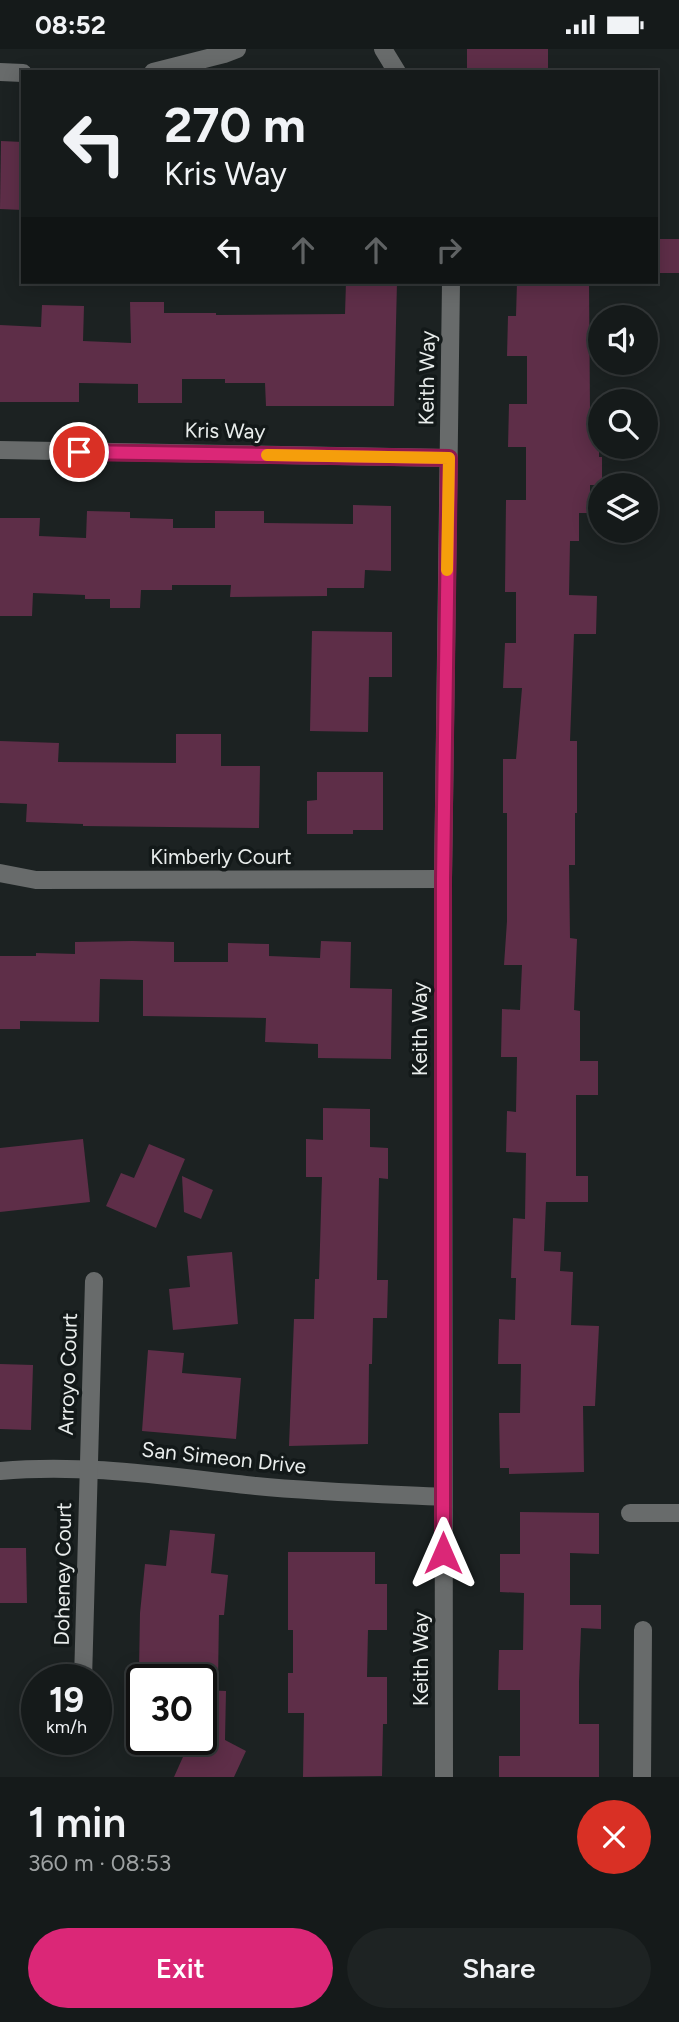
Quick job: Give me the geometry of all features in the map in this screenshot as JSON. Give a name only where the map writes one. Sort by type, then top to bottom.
[{"type":"street","points":[[161,70],[237,49]]},
{"type":"street","points":[[383,49],[396,70]]},
{"type":"street","points":[[0,72],[21,73]]},
{"type":"street","name":"Keith Way","points":[[444,1777],[443,879],[451,284]]},
{"type":"street","name":"Kris Way","points":[[0,450],[449,458]]},
{"type":"street","name":"Kimberly Court","points":[[0,873],[36,880],[443,879]]},
{"type":"street","name":"Arroyo Court","points":[[88,1469],[94,1281]]},
{"type":"street","name":"San Simeon Drive","points":[[0,1471],[30,1468],[147,1472],[257,1486],[443,1497]]},
{"type":"street","name":"Doheney Court","points":[[83,1664],[88,1469]]},
{"type":"street","points":[[630,1513],[679,1513]]},
{"type":"street","points":[[642,1777],[643,1630]]},
{"type":"building","points":[[467,49],[548,49],[548,70],[467,70]]},
{"type":"building","points":[[1,141],[21,142],[21,210],[0,209]]},
{"type":"building","points":[[658,239],[679,239],[679,273],[659,273]]},
{"type":"building","points":[[346,284],[397,284],[394,406],[266,406],[265,383],[225,383],[225,379],[182,379],[182,403],[138,403],[138,384],[79,383],[79,402],[0,402],[0,325],[41,327],[42,305],[84,306],[83,341],[131,343],[130,302],[164,302],[164,313],[345,314]]},
{"type":"building","points":[[517,284],[589,284],[588,459],[602,459],[602,473],[588,473],[588,513],[579,513],[579,541],[570,541],[569,595],[597,596],[596,634],[574,634],[570,741],[577,741],[577,813],[575,865],[569,865],[570,938],[577,939],[574,1010],[580,1011],[580,1061],[598,1061],[598,1095],[576,1095],[576,1176],[588,1176],[588,1202],[546,1202],[544,1251],[561,1252],[560,1271],[573,1272],[571,1325],[599,1326],[595,1406],[583,1406],[584,1472],[509,1474],[509,1468],[500,1468],[499,1413],[520,1413],[521,1364],[498,1364],[499,1319],[515,1320],[516,1278],[511,1278],[513,1218],[525,1219],[526,1153],[506,1152],[507,1111],[516,1112],[517,1057],[501,1057],[502,1009],[520,1010],[522,965],[504,965],[507,921],[507,813],[503,813],[503,759],[516,759],[522,688],[503,688],[505,643],[516,643],[516,592],[505,592],[506,500],[526,500],[526,447],[508,447],[509,404],[527,404],[527,356],[507,356],[508,316],[516,316]]},
{"type":"building","points":[[353,505],[391,506],[391,571],[365,570],[364,588],[327,588],[327,596],[230,597],[231,585],[172,585],[172,590],[141,590],[140,608],[110,608],[110,599],[85,599],[85,595],[33,593],[32,616],[0,616],[0,518],[40,518],[39,536],[86,538],[87,511],[130,512],[130,518],[173,519],[173,528],[215,528],[215,511],[264,511],[264,523],[353,524]]},
{"type":"building","points":[[312,631],[392,632],[392,677],[369,677],[368,732],[310,731]]},
{"type":"building","points":[[176,734],[221,734],[221,766],[260,766],[259,828],[83,826],[26,822],[27,804],[0,803],[0,741],[59,743],[58,762],[176,763]]},
{"type":"building","points":[[317,772],[383,772],[383,830],[353,830],[353,834],[307,834],[307,801],[317,800]]},
{"type":"building","points":[[321,941],[351,942],[350,988],[392,989],[391,1059],[318,1058],[318,1044],[265,1042],[266,1018],[143,1016],[143,980],[100,979],[99,1022],[20,1021],[20,1029],[0,1029],[0,956],[75,954],[75,942],[174,942],[174,962],[228,962],[228,943],[269,944],[269,956],[320,958]]},
{"type":"building","points":[[323,1108],[370,1109],[370,1147],[388,1148],[388,1179],[379,1178],[377,1280],[388,1280],[387,1318],[373,1318],[372,1364],[369,1364],[368,1444],[289,1446],[294,1319],[314,1319],[315,1279],[319,1279],[322,1177],[306,1177],[306,1139],[323,1140]]},
{"type":"building","points":[[83,1139],[90,1202],[0,1212],[0,1148]]},
{"type":"building","points":[[149,1144],[185,1159],[156,1228],[106,1206],[121,1173],[134,1178]]},
{"type":"building","points":[[182,1176],[213,1190],[201,1219],[184,1212]]},
{"type":"building","points":[[232,1252],[238,1324],[173,1330],[169,1289],[190,1287],[187,1256]]},
{"type":"building","points":[[148,1350],[184,1353],[182,1373],[241,1378],[236,1439],[142,1431]]},
{"type":"building","points":[[0,1364],[33,1365],[31,1430],[0,1429]]},
{"type":"building","points":[[520,1512],[599,1513],[599,1554],[570,1553],[570,1605],[601,1605],[601,1629],[581,1628],[579,1682],[579,1724],[599,1724],[599,1777],[499,1777],[499,1756],[520,1756],[520,1690],[498,1690],[499,1650],[523,1650],[524,1593],[500,1592],[500,1554],[520,1554]]},
{"type":"building","points":[[170,1530],[215,1534],[211,1573],[228,1575],[224,1615],[219,1615],[218,1680],[217,1664],[139,1664],[140,1613],[145,1564],[166,1566]]},
{"type":"building","points":[[0,1548],[26,1548],[27,1603],[0,1603]]},
{"type":"building","points":[[288,1552],[375,1552],[375,1584],[387,1584],[387,1630],[368,1630],[367,1677],[387,1677],[387,1724],[383,1724],[382,1776],[303,1777],[304,1713],[288,1713],[288,1673],[293,1673],[293,1630],[288,1630]]},
{"type":"building","points":[[217,1691],[226,1691],[225,1740],[246,1751],[234,1777],[174,1777],[184,1755],[217,1755]]},
{"type":"slow traffic","points":[[267,455],[449,458],[447,570]]},
{"type":"route","points":[[79,452],[449,458],[443,879],[443,1553]]}]
